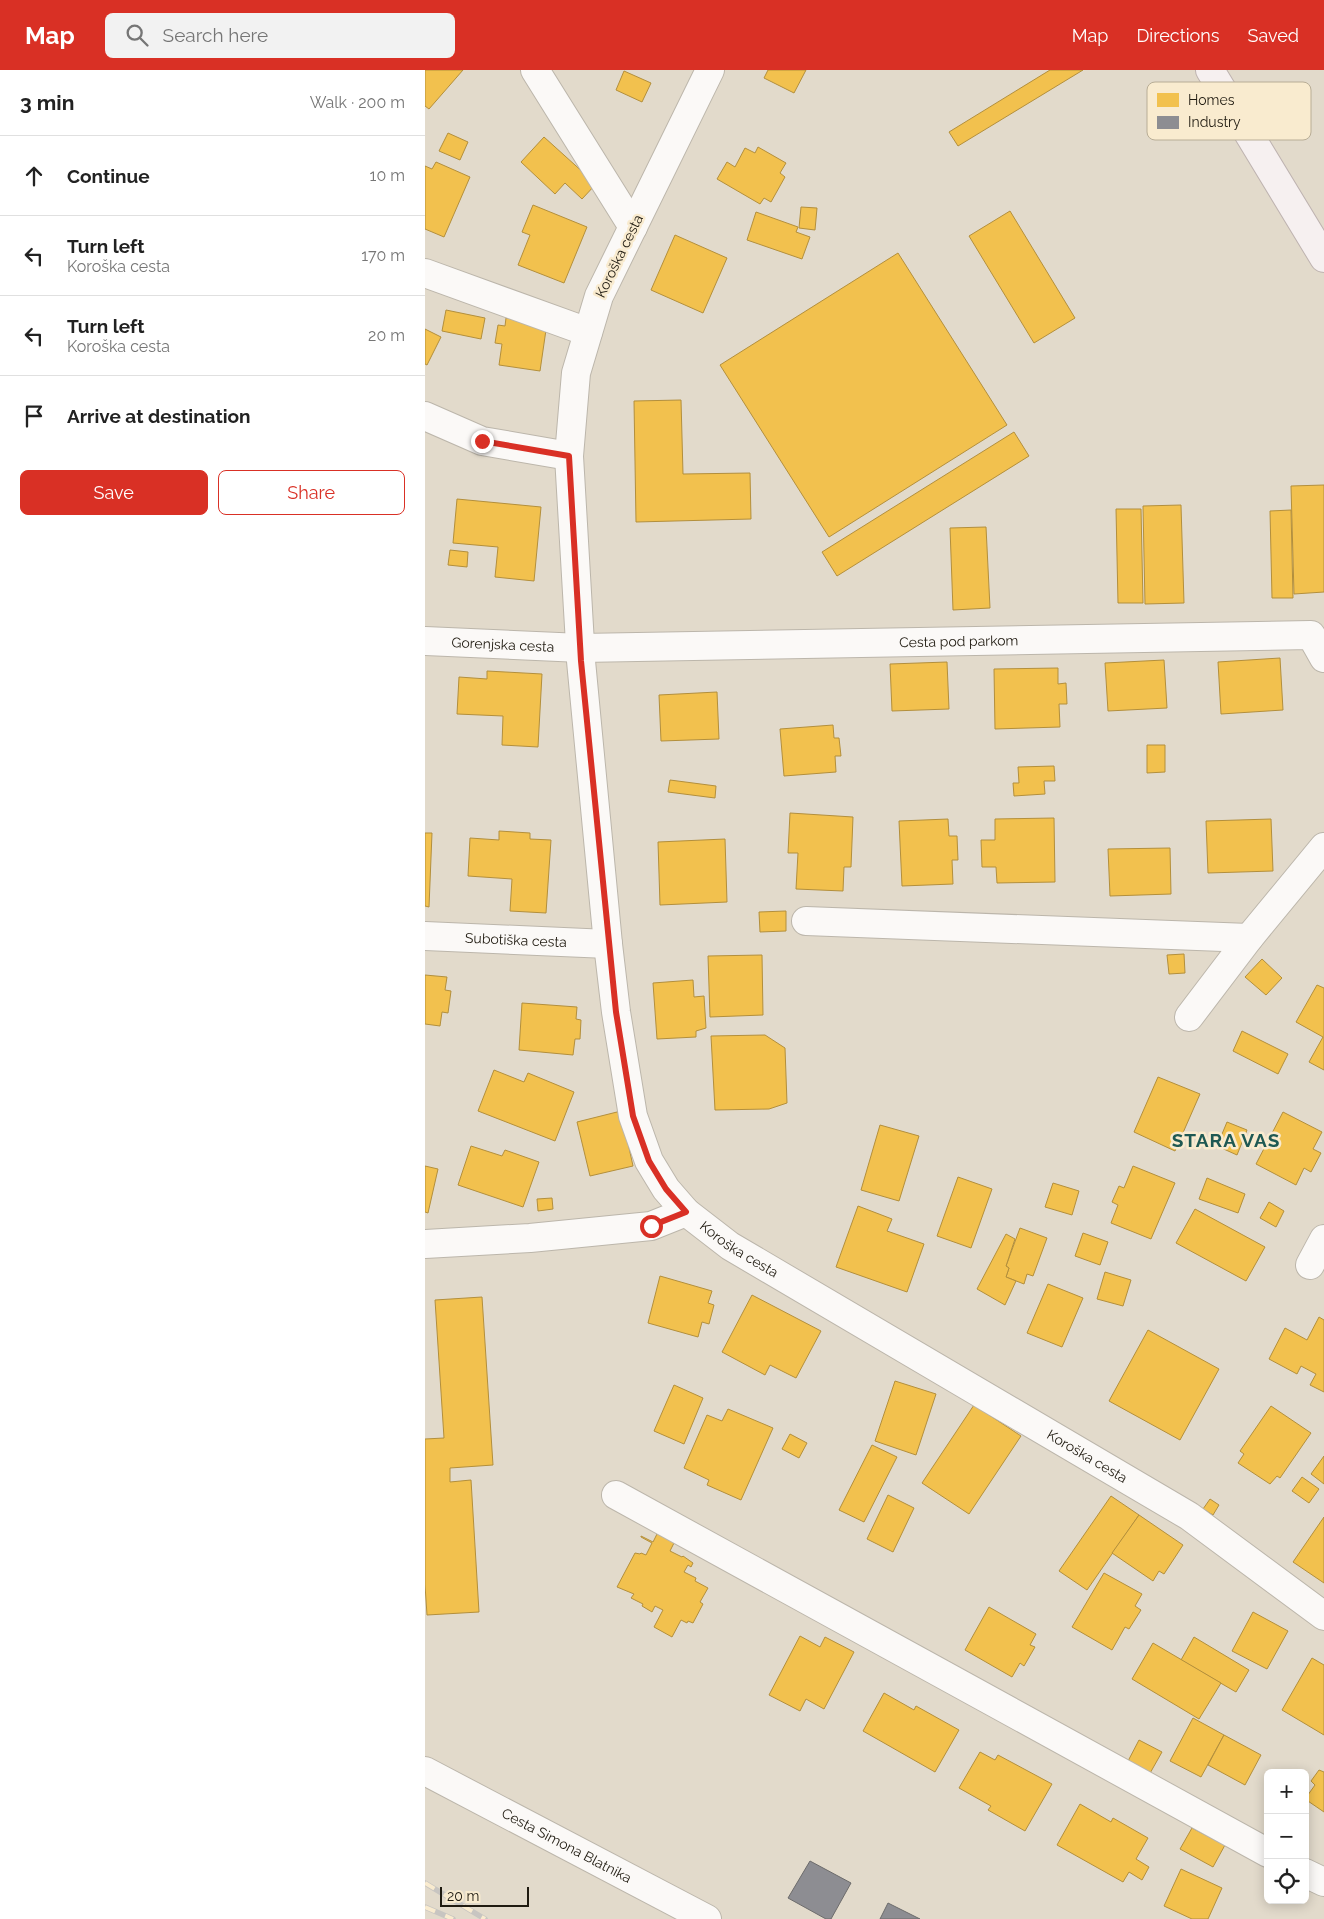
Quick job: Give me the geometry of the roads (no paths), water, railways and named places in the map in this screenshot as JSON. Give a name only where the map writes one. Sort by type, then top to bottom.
[{"type":"main road","points":[[1210,70],[1217,82]]},
{"type":"main road","points":[[1252,140],[1324,258]]},
{"type":"street","points":[[535,70],[633,227]]},
{"type":"street","name":"Koroška cesta","points":[[710,70],[599,296],[576,373],[569,456],[581,648],[608,944],[616,1012],[633,1116],[649,1161],[666,1189],[686,1212],[730,1246],[1189,1516],[1324,1616]]},
{"type":"street","points":[[425,273],[588,332]]},
{"type":"street","points":[[425,416],[482,441],[569,456]]},
{"type":"street","name":"Cesta pod parkom","points":[[581,648],[1311,636],[1324,658]]},
{"type":"street","name":"Gorenjska cesta","points":[[425,641],[581,648]]},
{"type":"street","points":[[1189,1017],[1249,938],[1324,847]]},
{"type":"street","points":[[806,921],[1249,938]]},
{"type":"street","name":"Subotiška cesta","points":[[425,936],[608,944]]},
{"type":"street","points":[[425,1244],[530,1238],[651,1226],[686,1212]]},
{"type":"street","points":[[1310,1265],[1324,1239]]},
{"type":"street","points":[[616,1495],[1264,1851]]},
{"type":"street","name":"Cesta Simona Blatnika","points":[[425,1772],[707,1919]]},
{"type":"street","points":[[1309,1875],[1324,1882]]},
{"type":"railway","points":[[425,1883],[485,1919]]},
{"type":"railway","points":[[425,1907],[453,1919]]},
{"type":"district","name":"STARA VAS","points":[[1226,1140]]}]
